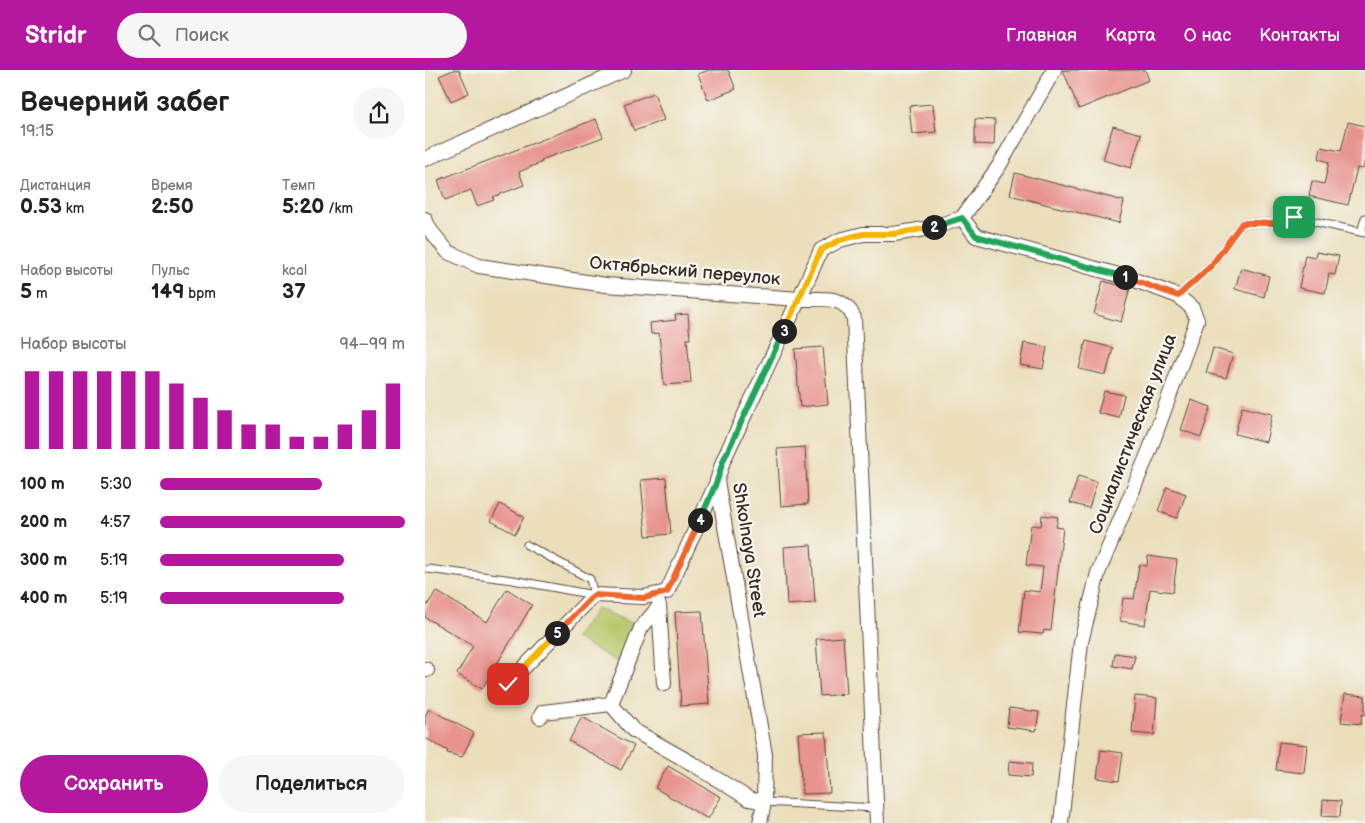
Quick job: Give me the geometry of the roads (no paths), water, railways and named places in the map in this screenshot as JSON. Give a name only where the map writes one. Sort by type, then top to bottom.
[{"type":"street","points":[[425,159],[625,70]]},
{"type":"street","points":[[962,218],[999,166],[1054,70]]},
{"type":"street","name":"Социалистическая улица","points":[[962,218],[976,236],[1126,278],[1178,296],[1192,308],[1197,320],[1150,449],[1098,573],[1081,642],[1061,823]]},
{"type":"street","name":"Октябрьский переулок","points":[[425,219],[430,230],[448,252],[479,266],[606,285],[799,299],[821,250],[840,240],[863,234],[894,234],[931,228],[962,218]]},
{"type":"street","points":[[799,299],[841,300],[850,308],[855,318],[877,823]]},
{"type":"street","name":"Shkolnaya Street","points":[[760,823],[765,755],[717,481],[723,461],[799,299]]},
{"type":"street","points":[[508,684],[594,595],[644,598],[667,592],[717,481]]},
{"type":"street","points":[[660,594],[658,608],[664,684]]},
{"type":"street","points":[[611,704],[641,628],[658,608]]},
{"type":"street","points":[[611,704],[633,730],[749,799],[763,802]]},
{"type":"street","points":[[540,718],[543,712],[556,709],[611,704]]},
{"type":"lane","points":[[1178,296],[1211,266],[1242,223],[1273,223],[1294,217],[1363,233],[1365,218]]},
{"type":"lane","points":[[428,569],[513,580],[594,595],[590,579],[527,545]]},
{"type":"lane","points":[[763,802],[876,808]]}]
